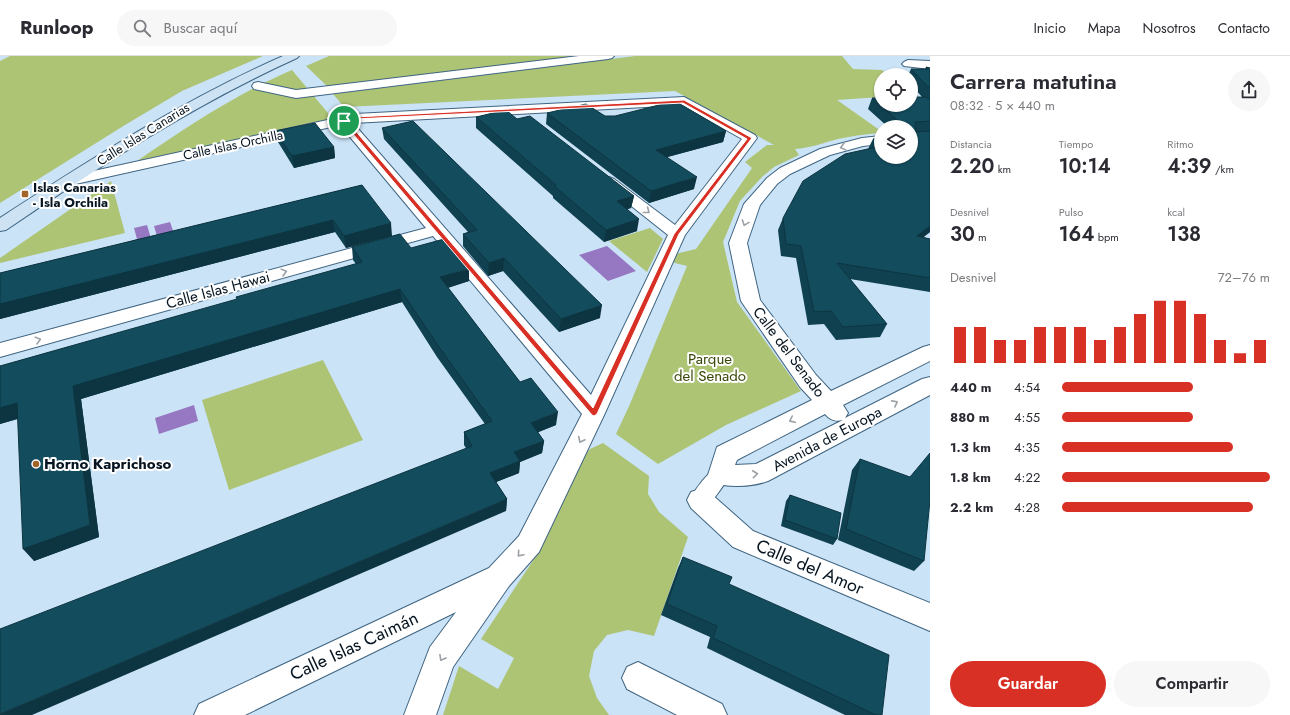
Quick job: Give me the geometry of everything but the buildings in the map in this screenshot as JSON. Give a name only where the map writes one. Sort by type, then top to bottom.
[{"type":"street","name":"Calle Islas Canarias","points":[[0,226],[156,124],[254,72],[293,56]]},
{"type":"street","points":[[258,86],[296,94],[316,93],[608,56]]},
{"type":"street","points":[[908,64],[930,65]]},
{"type":"street","name":"Calle Islas Orchilla","points":[[71,180],[355,118],[684,101],[750,138],[677,234]]},
{"type":"street","points":[[517,110],[535,124]]},
{"type":"street","points":[[344,121],[594,414]]},
{"type":"street","name":"Calle del Senado","points":[[851,426],[827,403],[808,381],[751,301],[738,244],[752,204],[772,181],[825,152],[862,142],[874,141]]},
{"type":"street","points":[[420,715],[441,658],[499,577],[529,544],[594,414],[677,234],[597,172]]},
{"type":"street","name":"Calle Islas Hawai","points":[[0,350],[437,230]]},
{"type":"street","name":"Avenida de Europa","points":[[930,352],[726,454],[720,475],[759,474],[930,385]]},
{"type":"street","name":"Calle del Amor","points":[[700,500],[743,539],[930,617]]},
{"type":"street","name":"Calle Islas Caimán","points":[[210,715],[499,577]]},
{"type":"street","points":[[638,678],[711,715]]},
{"type":"lane","name":"Avenida de Europa","points":[[700,500],[720,475]]},
{"type":"green space","points":[[10,56],[263,56],[182,91],[0,203],[0,61]]},
{"type":"green space","points":[[329,56],[577,56],[328,87],[306,66]]},
{"type":"green space","name":"Parque del Senado","points":[[635,56],[842,56],[853,69],[874,70],[874,97],[837,100],[874,126],[874,134],[838,139],[795,149],[799,155],[774,167],[762,177],[740,201],[723,242],[737,302],[801,391],[726,425],[658,464],[616,434],[630,404],[687,266],[671,262],[675,254],[696,249],[752,168],[745,162],[767,145],[774,145],[675,91],[344,107],[333,94]]},
{"type":"green space","points":[[292,70],[333,119],[137,161],[232,100],[271,79]]},
{"type":"green space","points":[[111,181],[125,233],[0,263],[0,258]]},
{"type":"green space","points":[[650,228],[663,239],[647,272],[609,241]]},
{"type":"green space","points":[[323,360],[363,440],[229,490],[202,400]]},
{"type":"green space","points":[[603,443],[649,476],[648,494],[659,512],[688,537],[654,636],[628,630],[607,635],[594,651],[589,676],[597,698],[609,715],[443,715],[459,666],[498,689],[514,658],[481,639],[542,547],[582,457],[590,449]]},
{"type":"shaded area","points":[[170,222],[176,239],[159,243],[154,226]]},
{"type":"shaded area","points":[[147,225],[152,242],[133,247],[131,241],[137,239],[134,228]]},
{"type":"shaded area","points":[[607,246],[636,271],[608,281],[579,255]]},
{"type":"shaded area","points":[[194,405],[198,421],[159,434],[155,418]]},
{"type":"place","name":"Islas Canarias - Isla Orchila","points":[[25,194]]},
{"type":"place","name":"Horno Kaprichoso","points":[[36,464]]},
{"type":"route","points":[[684,101],[750,138],[677,234],[594,414],[344,121],[355,118],[684,101]]}]
